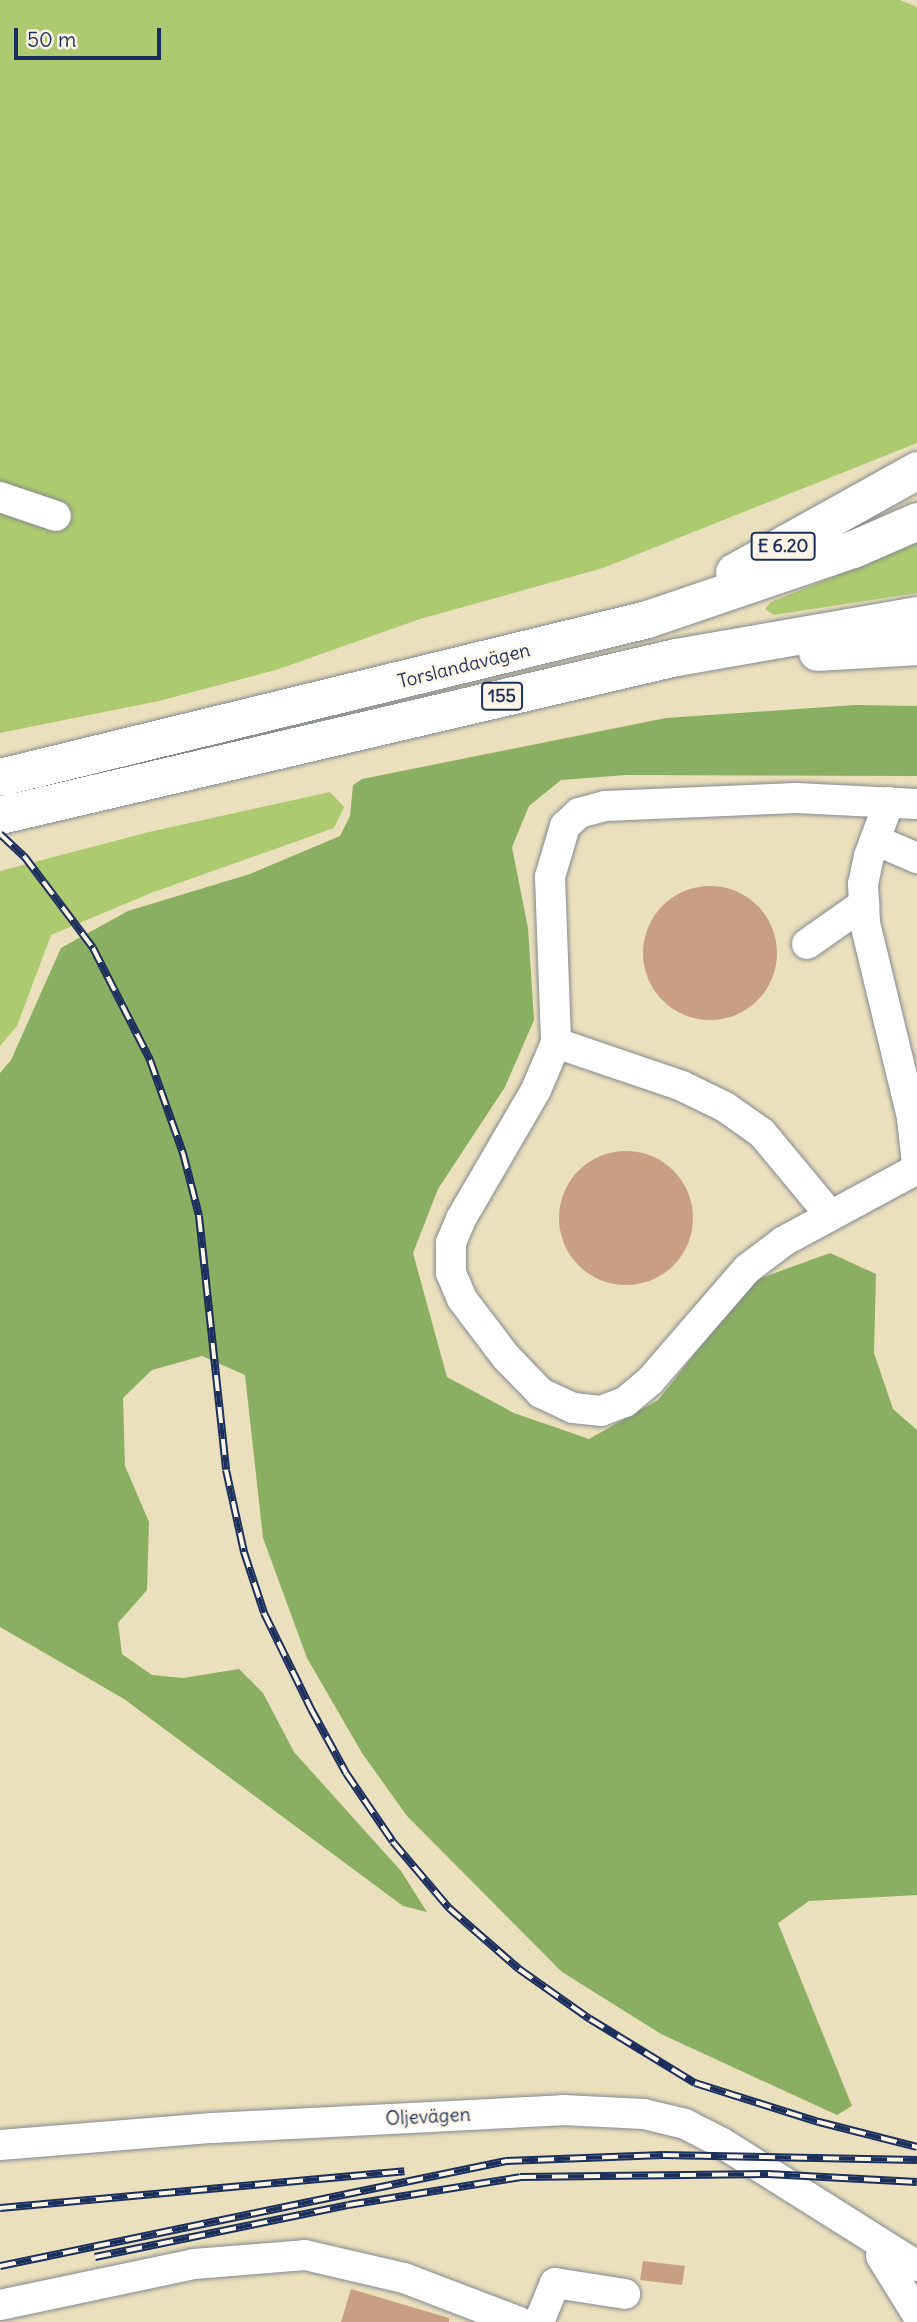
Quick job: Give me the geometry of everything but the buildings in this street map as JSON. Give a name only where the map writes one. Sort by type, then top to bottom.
[{"type":"main road","name":"E 6.20","points":[[647,620],[917,470]]},
{"type":"main road","name":"Torslandavägen","points":[[0,777],[62,759],[647,620],[853,549],[917,521]]},
{"type":"main road","name":"Torslandavägen","points":[[0,814],[676,657],[917,615]]},
{"type":"main road","name":"155","points":[[676,657],[758,659],[917,646]]},
{"type":"street","points":[[0,497],[55,516]]},
{"type":"street","points":[[726,801],[903,803],[875,840],[863,884],[871,959],[910,1107],[917,1166],[830,1215],[747,1269],[650,1381],[625,1402],[601,1411],[573,1408],[541,1393],[506,1357],[462,1299],[451,1273],[451,1243],[556,1043],[550,877],[565,826],[579,813],[605,806],[726,801]]},
{"type":"street","points":[[875,840],[917,858]]},
{"type":"street","points":[[807,944],[864,904]]},
{"type":"street","points":[[556,1043],[681,1086],[725,1107],[762,1133],[830,1215]]},
{"type":"street","name":"Oljevägen","points":[[0,2145],[212,2128],[563,2110],[644,2114],[685,2124],[722,2143],[830,2214],[917,2266]]},
{"type":"street","name":"Oljevägen","points":[[830,2214],[917,2288]]},
{"type":"street","points":[[0,2305],[194,2264],[305,2255],[404,2278],[519,2322]]},
{"type":"street","name":"Oljevägen","points":[[881,2256],[917,2314]]},
{"type":"street","points":[[539,2322],[555,2283],[625,2294]]},
{"type":"green space","points":[[0,0],[900,0],[917,7],[917,443],[603,568],[420,619],[279,669],[159,701],[0,733]]},
{"type":"green space","points":[[917,543],[917,593],[774,615],[765,609],[771,602]]},
{"type":"green space","points":[[855,705],[917,706],[917,776],[626,775],[561,780],[529,806],[512,847],[528,928],[534,1020],[505,1087],[438,1189],[413,1253],[447,1377],[514,1413],[589,1439],[658,1400],[753,1281],[830,1253],[876,1274],[874,1353],[893,1409],[917,1430],[917,1895],[809,1901],[778,1923],[852,2106],[837,2115],[661,2034],[562,1972],[407,1816],[362,1753],[307,1658],[263,1538],[245,1375],[202,1356],[152,1370],[123,1398],[125,1466],[149,1522],[147,1590],[118,1623],[122,1654],[152,1675],[183,1678],[239,1669],[263,1693],[294,1752],[401,1871],[427,1912],[403,1906],[124,1699],[0,1627],[0,1073],[11,1060],[61,948],[128,911],[250,874],[340,836],[350,816],[353,785],[362,779],[666,718]]},
{"type":"green space","points":[[330,792],[344,807],[334,828],[151,893],[51,935],[17,1026],[0,1046],[0,871],[149,832]]},
{"type":"railway","points":[[0,834],[24,856],[93,948],[150,1060],[183,1153],[199,1216],[226,1470],[244,1552],[264,1613],[311,1709],[346,1773],[393,1842],[449,1908],[519,1969],[590,2019],[695,2083],[819,2122],[917,2147]]},
{"type":"railway","points":[[0,2266],[506,2161],[663,2155],[917,2160]]},
{"type":"railway","points":[[0,2208],[404,2171]]},
{"type":"railway","points":[[95,2257],[348,2205],[520,2177],[768,2174],[917,2182]]}]
